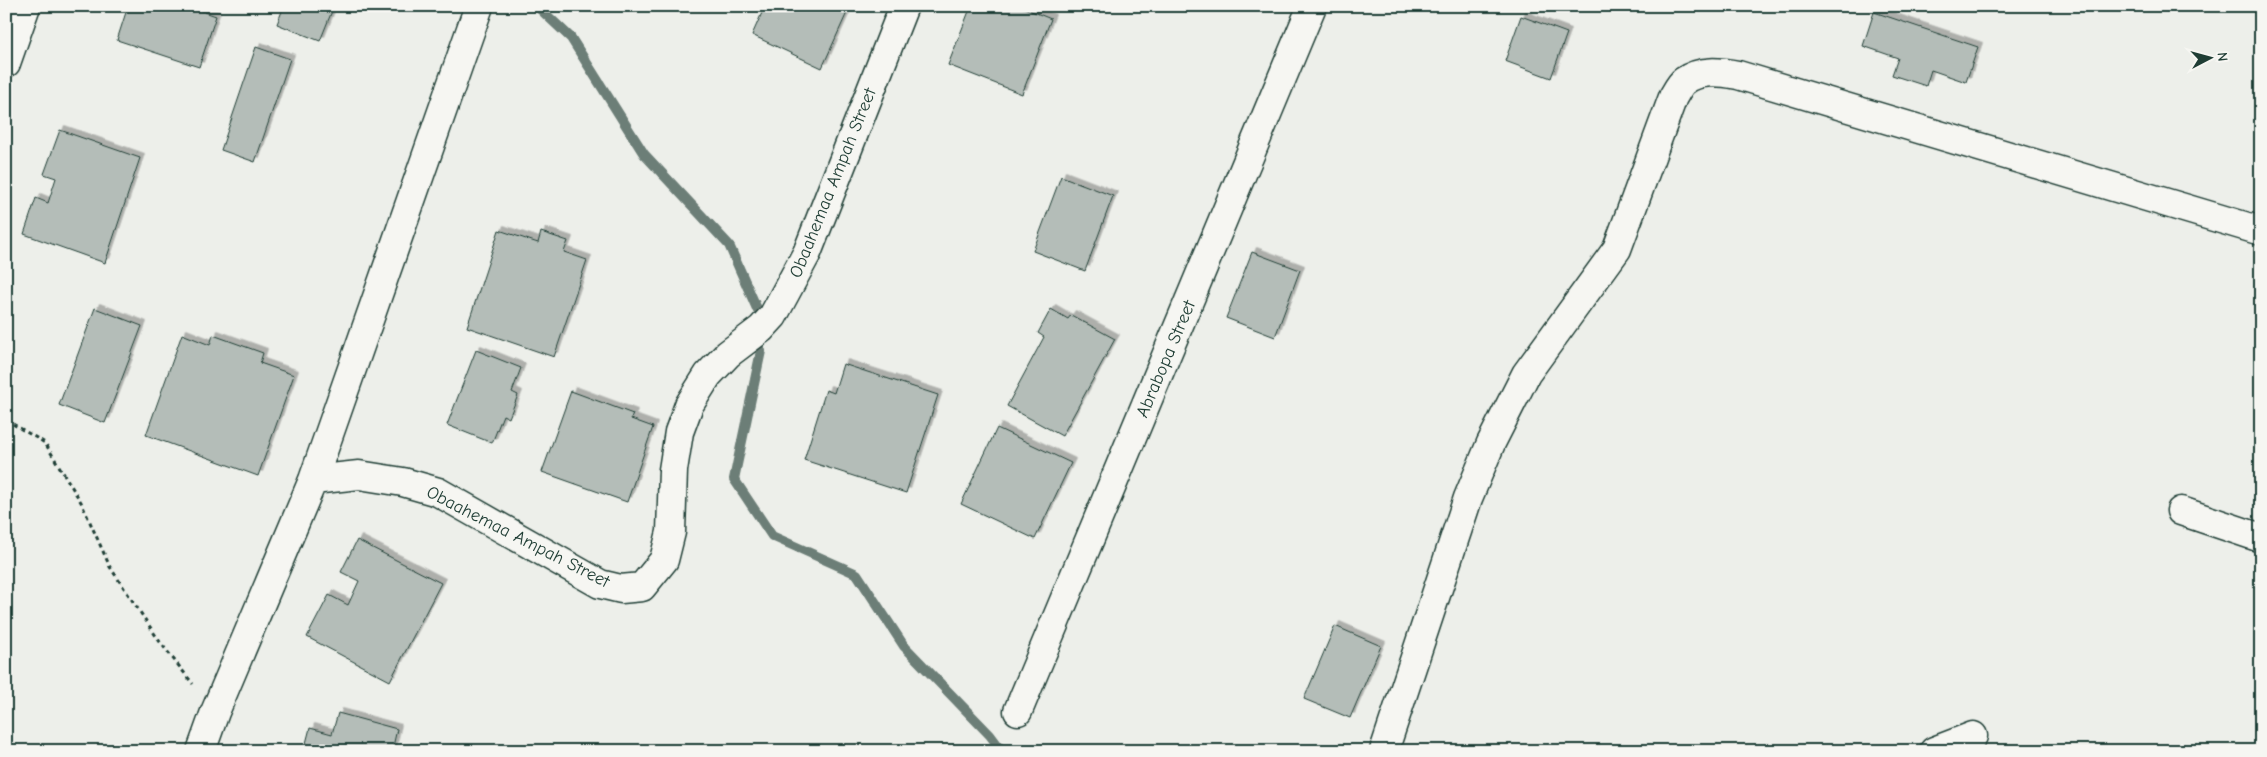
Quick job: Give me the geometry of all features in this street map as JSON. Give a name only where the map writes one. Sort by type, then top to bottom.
[{"type":"street","points":[[6,64],[26,6]]},
{"type":"street","points":[[201,751],[215,712],[313,480],[479,6]]},
{"type":"street","name":"Obaahemaa Ampah Street","points":[[313,480],[359,475],[403,482],[438,492],[600,584],[621,589],[642,586],[664,560],[671,532],[673,470],[677,442],[689,405],[708,376],[728,354],[761,329],[774,316],[790,288],[807,253],[904,6]]},
{"type":"street","name":"Abrabopa Street","points":[[1018,711],[1312,6]]},
{"type":"street","points":[[1384,751],[1468,498],[1491,443],[1526,374],[1617,248],[1673,97],[1684,81],[1696,75],[1716,71],[1738,75],[2261,231]]},
{"type":"street","points":[[2181,511],[2261,538]]},
{"type":"street","points":[[1934,751],[1973,736]]},
{"type":"path","points":[[6,420],[46,443],[81,502],[110,567],[160,642],[215,712]]},
{"type":"building","points":[[128,6],[188,6],[216,16],[199,67],[117,40]]},
{"type":"building","points":[[284,6],[334,6],[320,41],[277,24]]},
{"type":"building","points":[[765,6],[850,6],[822,68],[752,35]]},
{"type":"building","points":[[971,6],[1019,6],[1051,19],[1022,94],[948,65]]},
{"type":"building","points":[[1874,12],[1978,47],[1966,82],[1931,70],[1926,86],[1892,75],[1898,58],[1863,46]]},
{"type":"building","points":[[1521,16],[1567,33],[1551,78],[1505,61]]},
{"type":"building","points":[[256,47],[290,59],[255,162],[221,150]]},
{"type":"building","points":[[60,130],[140,158],[105,263],[24,234],[36,198],[48,203],[56,178],[44,174]]},
{"type":"building","points":[[1061,176],[1113,196],[1085,271],[1033,251]]},
{"type":"building","points":[[499,230],[538,243],[541,232],[568,241],[564,252],[587,260],[554,357],[467,327]]},
{"type":"building","points":[[1252,252],[1300,270],[1275,337],[1226,318]]},
{"type":"building","points":[[95,308],[142,326],[105,423],[59,405]]},
{"type":"building","points":[[1051,309],[1068,319],[1071,315],[1115,339],[1062,436],[1007,406],[1044,337],[1038,333]]},
{"type":"building","points":[[182,334],[210,345],[213,335],[263,353],[260,363],[294,375],[258,476],[146,435]]},
{"type":"building","points":[[476,350],[521,368],[512,392],[518,395],[509,418],[503,415],[492,443],[447,425]]},
{"type":"building","points":[[843,364],[938,395],[906,493],[804,460],[826,390],[834,393]]},
{"type":"building","points":[[571,391],[633,414],[631,419],[653,427],[627,502],[542,472]]},
{"type":"building","points":[[997,428],[1071,463],[1035,539],[961,504]]},
{"type":"building","points":[[357,540],[441,583],[390,681],[307,637],[329,595],[348,605],[359,581],[341,572]]},
{"type":"building","points":[[1335,626],[1381,646],[1350,718],[1304,699]]},
{"type":"building","points":[[338,713],[397,729],[392,751],[304,751],[310,728],[332,734]]},
{"type":"waterway","points":[[537,6],[571,38],[644,154],[729,245],[758,311]]},
{"type":"waterway","points":[[761,351],[734,479],[772,536],[857,574],[904,646],[990,735],[1002,751]]}]
